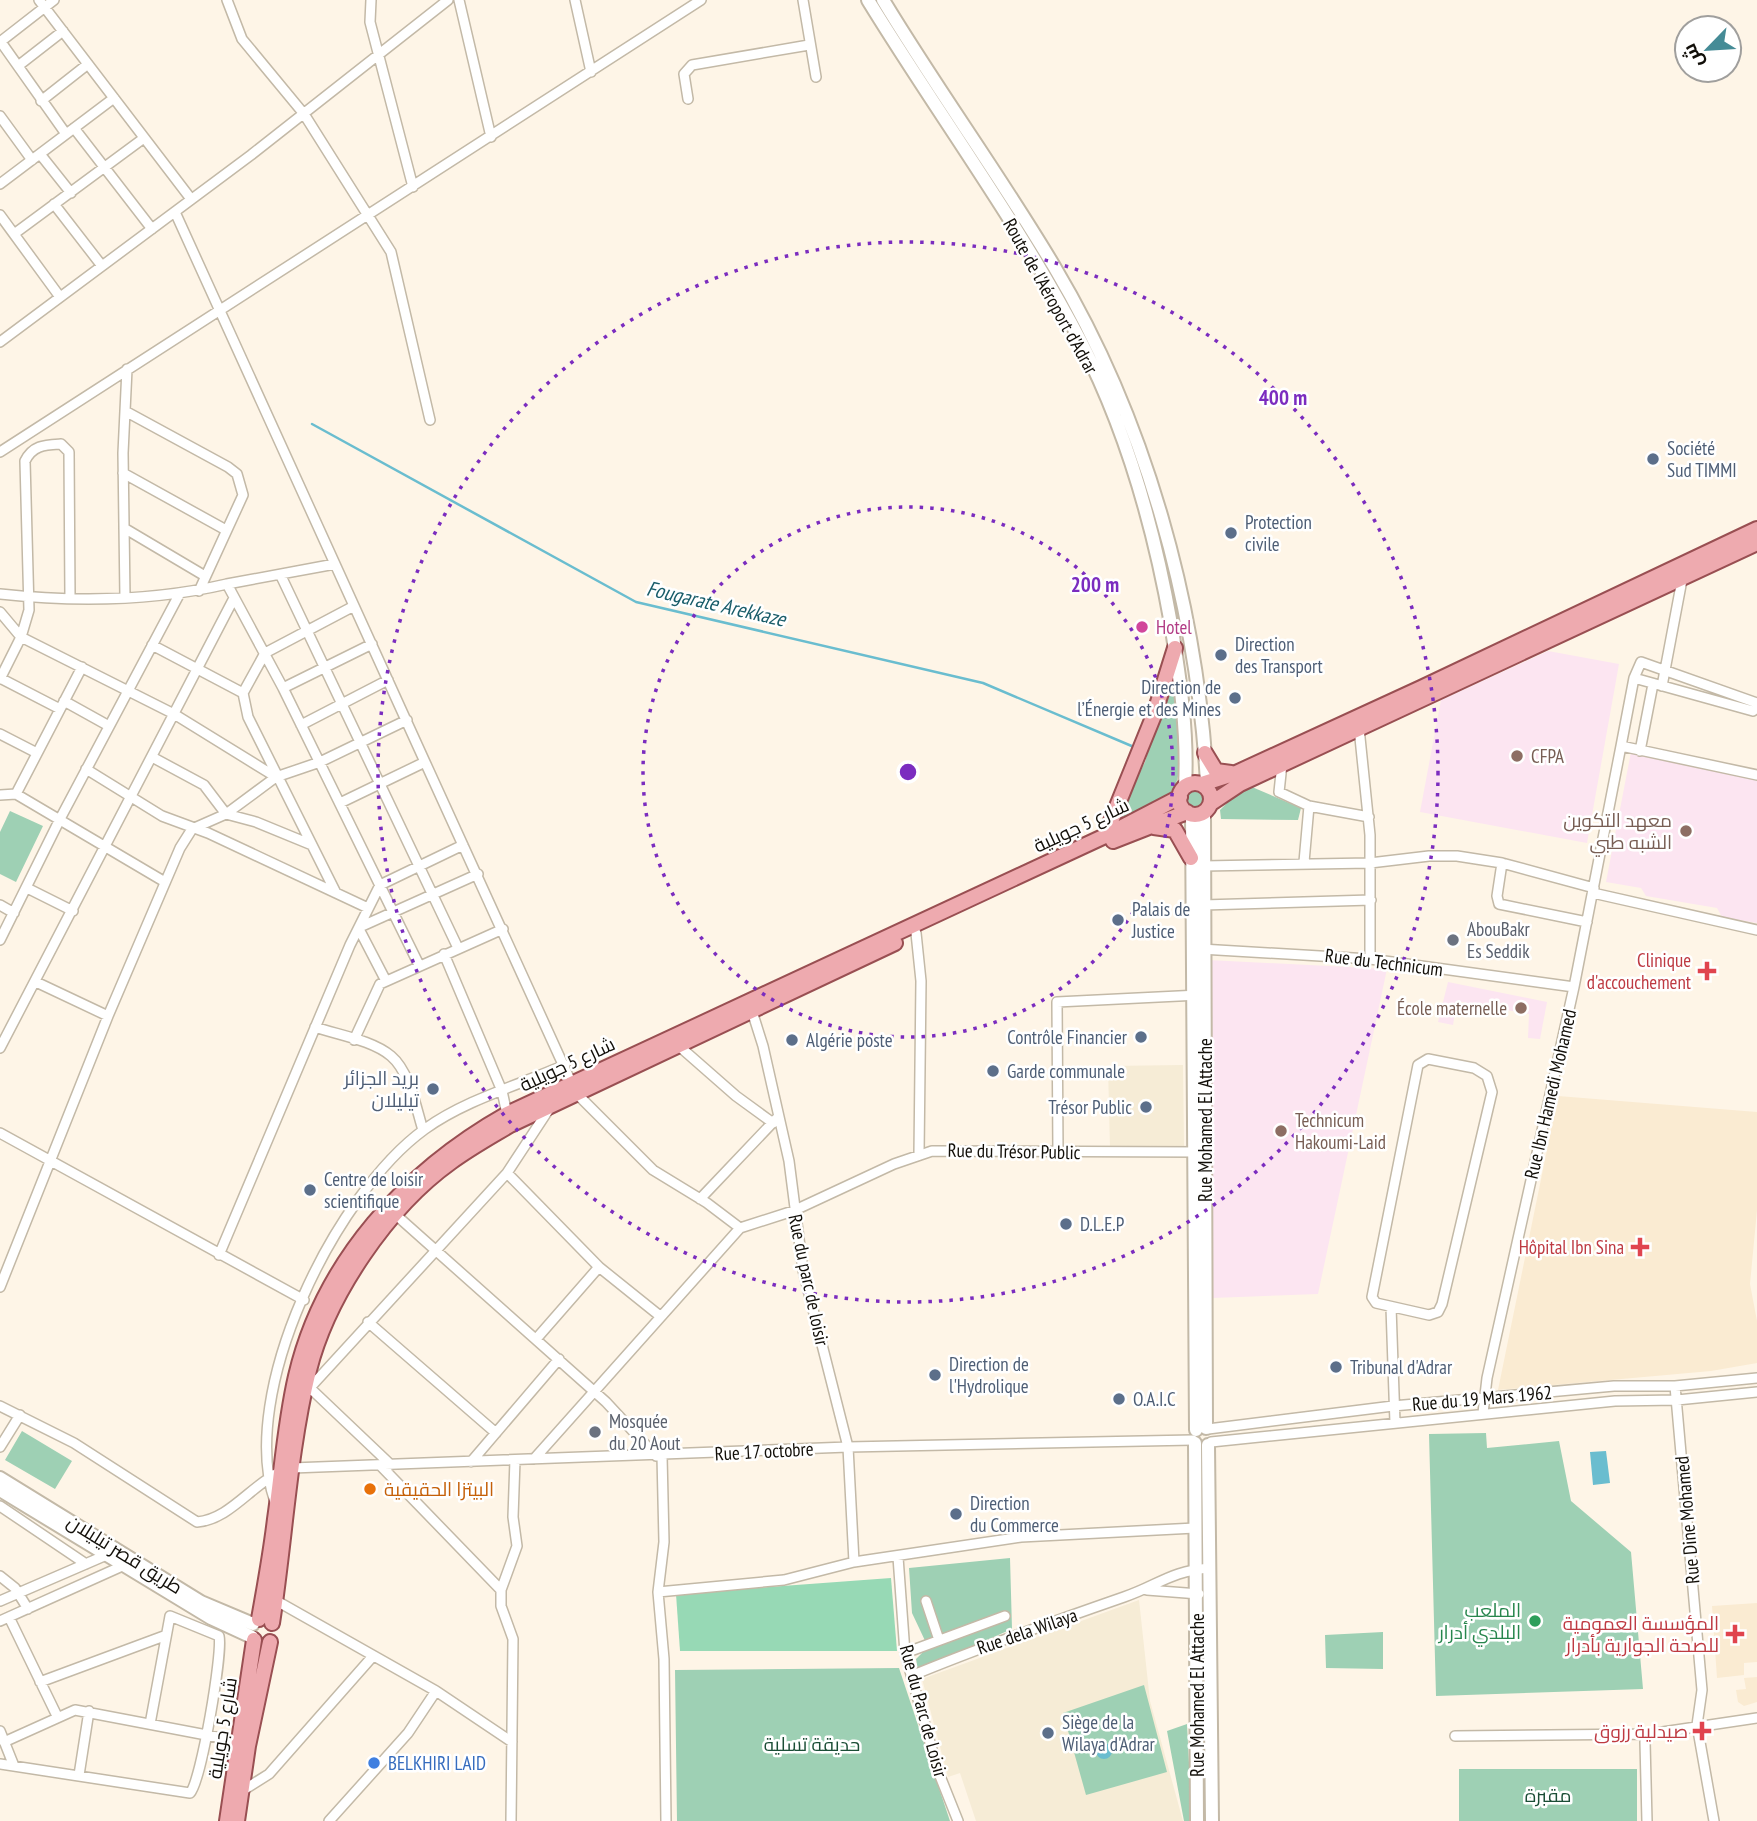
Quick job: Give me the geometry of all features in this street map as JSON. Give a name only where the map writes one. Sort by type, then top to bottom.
[{"type":"main road","name":"Route de l'Aéroport d'Adrar","points":[[868,0],[1031,253],[1081,343],[1131,464],[1166,597],[1175,648],[1186,727],[1182,792]]},
{"type":"main road","name":"Route de l'Aéroport d'Adrar","points":[[883,0],[1055,268],[1103,359],[1167,533],[1182,594],[1205,753],[1201,800]]},
{"type":"main road","points":[[1201,800],[1236,773],[1757,529]]},
{"type":"main road","points":[[1182,792],[1201,800],[1240,784],[1757,543]]},
{"type":"main road","points":[[1166,597],[1182,594]]},
{"type":"main road","points":[[1105,836],[1154,715],[1175,648],[1190,645]]},
{"type":"main road","points":[[1205,753],[1216,771],[1236,773]]},
{"type":"main road","name":"شارع 5 جويلية","points":[[227,1821],[277,1506],[287,1469],[307,1391],[315,1350],[351,1274],[396,1215],[450,1163],[510,1125],[552,1104],[574,1088],[964,906],[1105,836],[1194,783],[1201,800],[1149,827],[964,906],[916,933],[750,1006],[679,1045],[574,1088],[507,1114],[447,1151],[408,1184],[358,1243],[330,1285],[312,1326],[296,1375],[287,1469],[275,1601],[258,1628],[263,1644],[270,1642],[237,1821]]},
{"type":"main road","name":"Rue Mohamed El Attache","points":[[1197,1821],[1203,1569],[1208,1484],[1202,1437],[1197,862],[1201,800]]},
{"type":"main road","points":[[1149,827],[1175,830],[1197,862]]},
{"type":"main road","name":"Rue Mohamed El Attache","points":[[1197,862],[1203,905],[1198,948]]},
{"type":"main road","name":"Rue Mohamed El Attache","points":[[1202,1437],[1195,1484],[1195,1528],[1203,1569]]},
{"type":"main road","name":"طريق قصر تيليلان","points":[[0,1478],[113,1552]]},
{"type":"main road","points":[[1195,1484],[1208,1484]]},
{"type":"main road","name":"طريق قصر تيليلان","points":[[0,1490],[201,1602],[258,1628]]},
{"type":"main road","name":"Rue Mohamed El Attache","points":[[1203,1594],[1212,1821]]},
{"type":"street","points":[[54,0],[42,4],[0,42],[41,100],[104,168],[152,229]]},
{"type":"street","points":[[227,0],[242,39],[304,114],[382,235],[395,265],[430,420]]},
{"type":"street","points":[[371,0],[370,22],[413,187]]},
{"type":"street","points":[[0,342],[304,114],[448,0]]},
{"type":"street","points":[[459,0],[491,137]]},
{"type":"street","points":[[575,0],[591,72]]},
{"type":"street","points":[[0,452],[701,0]]},
{"type":"street","points":[[803,0],[816,77]]},
{"type":"street","points":[[42,4],[191,200]]},
{"type":"street","points":[[18,66],[63,31]]},
{"type":"street","points":[[688,99],[684,74],[692,65],[809,45]]},
{"type":"street","points":[[41,100],[88,64]]},
{"type":"street","points":[[0,184],[114,98]]},
{"type":"street","points":[[0,116],[4,129],[71,192]]},
{"type":"street","points":[[14,234],[144,138]]},
{"type":"street","points":[[54,204],[102,266]]},
{"type":"street","points":[[175,212],[574,1088],[635,1154],[669,1181],[700,1199],[740,1228],[534,1459]]},
{"type":"street","points":[[0,215],[60,297]]},
{"type":"street","points":[[125,598],[123,473],[127,369]]},
{"type":"street","points":[[125,411],[237,474],[243,495],[199,591]]},
{"type":"street","points":[[70,597],[69,452],[61,444],[34,449],[25,461],[29,597],[27,622],[0,678],[109,726]]},
{"type":"street","points":[[123,473],[226,530]]},
{"type":"street","points":[[124,528],[205,576]]},
{"type":"street","points":[[0,594],[125,598],[199,591],[335,564]]},
{"type":"street","points":[[281,576],[458,948]]},
{"type":"street","points":[[1640,751],[1657,685],[1667,672],[1682,580]]},
{"type":"street","points":[[227,584],[283,688],[419,965]]},
{"type":"street","points":[[0,940],[60,819],[180,593]]},
{"type":"street","points":[[0,1048],[4,1030],[36,982],[104,844],[234,598]]},
{"type":"street","points":[[336,892],[248,717],[243,693],[265,653],[354,606]]},
{"type":"street","points":[[0,612],[21,637],[174,714],[277,776]]},
{"type":"street","points":[[283,688],[372,644]]},
{"type":"street","points":[[152,645],[243,693]]},
{"type":"street","points":[[1757,703],[1642,662],[1634,678],[1752,711],[1757,708]]},
{"type":"street","points":[[16,794],[82,667]]},
{"type":"street","name":"Rue Ibn Hamedi Mohamed","points":[[1483,1413],[1484,1398],[1574,987],[1634,678]]},
{"type":"street","points":[[301,725],[388,680]]},
{"type":"street","points":[[0,1287],[108,1016],[165,881],[192,828],[226,814],[277,776],[320,762],[407,720]]},
{"type":"street","points":[[1359,728],[1368,817],[1370,959]]},
{"type":"street","points":[[0,734],[37,753]]},
{"type":"street","points":[[1621,746],[1757,775]]},
{"type":"street","points":[[152,757],[204,785],[226,814],[256,821],[312,845]]},
{"type":"street","points":[[340,803],[425,762]]},
{"type":"street","points":[[1282,764],[1279,792],[1309,806],[1368,817]]},
{"type":"street","points":[[86,769],[162,816],[368,908]]},
{"type":"street","points":[[0,796],[16,794],[165,881]]},
{"type":"street","points":[[1304,862],[1309,806]]},
{"type":"street","points":[[219,1255],[315,1027],[380,885],[463,845]]},
{"type":"street","points":[[1197,862],[1370,863],[1429,856],[1457,856],[1502,863],[1593,890],[1757,930]]},
{"type":"street","points":[[1502,863],[1497,896],[1499,904],[1587,922]]},
{"type":"street","points":[[359,928],[478,874]]},
{"type":"street","points":[[27,888],[73,911]]},
{"type":"street","points":[[1203,905],[1371,900]]},
{"type":"street","points":[[0,905],[14,913]]},
{"type":"street","points":[[359,928],[386,981]]},
{"type":"street","points":[[354,1040],[377,987],[419,965],[503,929]]},
{"type":"street","points":[[916,933],[921,981],[919,1154]]},
{"type":"street","name":"Rue du Technicum","points":[[1198,948],[1370,959],[1574,987]]},
{"type":"street","points":[[444,954],[502,1091],[507,1114]]},
{"type":"street","points":[[36,982],[108,1016]]},
{"type":"street","points":[[1058,1153],[1057,1002],[1199,995]]},
{"type":"street","name":"Rue du parc de loisir","points":[[750,1006],[776,1120],[789,1161],[793,1211],[803,1270],[848,1447],[854,1562]]},
{"type":"street","points":[[315,1027],[392,1057],[400,1068],[423,1130]]},
{"type":"street","points":[[679,1045],[736,1096],[776,1120],[700,1199]]},
{"type":"street","points":[[1427,1059],[1474,1068],[1487,1076],[1492,1092],[1442,1304],[1438,1312],[1429,1315],[1391,1307],[1376,1303],[1372,1297],[1418,1065],[1427,1059]]},
{"type":"street","points":[[277,1506],[267,1478],[265,1449],[282,1354],[328,1245],[352,1206],[392,1157],[423,1130],[440,1119],[565,1065]]},
{"type":"street","points":[[391,1465],[307,1391],[507,1173],[552,1104]]},
{"type":"street","points":[[0,1133],[304,1300]]},
{"type":"street","name":"Rue du Trésor Public","points":[[740,1228],[793,1211],[919,1154],[944,1150],[1058,1153],[1200,1152]]},
{"type":"street","points":[[507,1173],[599,1268],[660,1316]]},
{"type":"street","points":[[396,1215],[537,1338],[659,1456],[664,1542],[658,1592],[664,1659],[666,1821]]},
{"type":"street","points":[[537,1338],[599,1268]]},
{"type":"street","points":[[1391,1307],[1395,1423]]},
{"type":"street","points":[[368,1322],[496,1433]]},
{"type":"street","points":[[471,1462],[559,1359]]},
{"type":"street","name":"Rue du 19 Mars 1962","points":[[1202,1437],[1393,1406],[1614,1386],[1675,1386],[1757,1378]]},
{"type":"street","name":"Rue Dine Mohamed","points":[[1675,1386],[1702,1690],[1697,1725],[1714,1821]]},
{"type":"street","name":"Rue du 19 Mars 1962","points":[[1202,1437],[1361,1426],[1615,1401],[1677,1400],[1757,1392]]},
{"type":"street","points":[[0,1406],[74,1443],[197,1522],[214,1517],[267,1478],[287,1469]]},
{"type":"street","points":[[1360,1410],[1361,1426]]},
{"type":"street","points":[[0,1447],[20,1415]]},
{"type":"street","name":"Rue 17 octobre","points":[[287,1469],[848,1447],[1202,1437]]},
{"type":"street","points":[[511,1821],[513,1639],[501,1606],[501,1590],[517,1546],[513,1517],[515,1460]]},
{"type":"street","points":[[380,1465],[501,1590]]},
{"type":"street","points":[[0,1506],[86,1564]]},
{"type":"street","points":[[658,1592],[784,1580],[854,1562],[1021,1537],[1195,1528]]},
{"type":"street","points":[[0,1601],[113,1552]]},
{"type":"street","name":"Rue du Parc de Loisir","points":[[898,1557],[905,1653],[938,1771],[958,1821]]},
{"type":"street","points":[[57,1716],[5,1619],[131,1562]]},
{"type":"street","name":"Rue dela Wilaya","points":[[911,1676],[974,1650],[1145,1590],[1176,1572],[1203,1569]]},
{"type":"street","points":[[0,1576],[19,1593],[28,1609]]},
{"type":"street","name":"Rue dela Wilaya","points":[[1145,1590],[1203,1594]]},
{"type":"street","points":[[275,1601],[436,1691],[512,1742]]},
{"type":"street","points":[[926,1601],[939,1640]]},
{"type":"street","points":[[0,1764],[190,1793],[196,1784],[206,1736],[219,1636],[171,1615],[164,1636],[150,1724]]},
{"type":"street","points":[[905,1653],[1005,1616]]},
{"type":"street","points":[[40,1682],[164,1636]]},
{"type":"street","points":[[242,1791],[269,1774],[373,1656]]},
{"type":"street","points":[[329,1821],[415,1725],[436,1691]]},
{"type":"street","points":[[5,1742],[69,1711],[89,1711],[238,1741]]},
{"type":"street","points":[[79,1775],[89,1711]]},
{"type":"street","points":[[1455,1736],[1649,1734],[1757,1718],[1757,1725]]},
{"type":"street","points":[[0,1731],[14,1766]]},
{"type":"street","points":[[1647,1821],[1645,1742],[1649,1734]]},
{"type":"shaded area","name":"CFPA","points":[[1548,651],[1619,664],[1587,843],[1420,812],[1441,700]]},
{"type":"shaded area","name":"معهد التكوين الشبه طبي","points":[[1631,752],[1757,780],[1757,923],[1722,917],[1717,908],[1646,896],[1641,888],[1606,882]]},
{"type":"shaded area","name":"Technicum Hakoumi-Laid","points":[[1208,960],[1387,969],[1318,1294],[1212,1298]]},
{"type":"shaded area","name":"École maternelle","points":[[1448,982],[1547,1002],[1540,1039],[1528,1038],[1529,1014],[1457,1001],[1453,1025],[1438,1022]]},
{"type":"shaded area","name":"Trésor Public","points":[[1183,1065],[1184,1147],[1110,1148],[1108,1066]]},
{"type":"shaded area","name":"Hôpital Ibn Sina","points":[[1558,1096],[1757,1112],[1757,1210],[1750,1284],[1757,1321],[1757,1363],[1711,1371],[1498,1390]]},
{"type":"shaded area","name":"Siège de la Wilaya d'Adrar","points":[[1139,1600],[1150,1701],[1183,1821],[976,1821],[960,1773],[948,1777],[922,1679]]},
{"type":"shaded area","name":"المؤسسة العمومية للصحة الجوارية بأدرار","points":[[1757,1603],[1757,1662],[1744,1663],[1744,1675],[1717,1678],[1712,1606]]},
{"type":"shaded area","points":[[1757,1677],[1757,1702],[1744,1706],[1738,1702],[1736,1690],[1746,1689],[1744,1678]]},
{"type":"green space","points":[[1174,662],[1180,729],[1177,781],[1166,797],[1112,828],[1145,762]]},
{"type":"green space","points":[[1252,787],[1301,808],[1298,820],[1221,819],[1220,810],[1234,796]]},
{"type":"green space","points":[[1195,790],[1201,793],[1204,799],[1201,805],[1195,808],[1189,805],[1186,799],[1189,793]]},
{"type":"green space","points":[[10,811],[43,826],[16,882],[0,874],[0,832]]},
{"type":"green space","points":[[22,1431],[72,1461],[55,1489],[5,1460]]},
{"type":"green space","name":"الملعب البلدي أدرار","points":[[1486,1433],[1487,1448],[1559,1441],[1571,1501],[1631,1552],[1643,1689],[1436,1696],[1429,1434]]},
{"type":"green space","points":[[1010,1558],[1012,1629],[918,1670],[916,1659],[928,1647],[912,1613],[909,1568]]},
{"type":"green space","points":[[891,1578],[897,1651],[680,1651],[676,1594]]},
{"type":"green space","points":[[1383,1632],[1383,1669],[1326,1668],[1325,1635]]},
{"type":"green space","name":"حديقة تسلية","points":[[899,1668],[950,1821],[677,1821],[675,1670]]},
{"type":"green space","points":[[1144,1685],[1167,1772],[1086,1795],[1063,1713]]},
{"type":"green space","points":[[1187,1724],[1192,1821],[1184,1821],[1167,1731]]},
{"type":"green space","name":"مقبرة","points":[[1459,1769],[1637,1769],[1637,1821],[1459,1821]]},
{"type":"water","points":[[1606,1451],[1610,1483],[1593,1485],[1590,1452]]},
{"type":"water","points":[[1104,1743],[1110,1745],[1110,1757],[1104,1759],[1098,1757],[1096,1751],[1098,1745]]},
{"type":"waterway","name":"Fougarate Arekkaze","points":[[312,424],[636,602],[983,683],[1134,747]]},
{"type":"place","name":"Société Sud TIMMI","points":[[1653,459]]},
{"type":"place","name":"Protection civile","points":[[1231,533]]},
{"type":"place","name":"Hotel","points":[[1142,627]]},
{"type":"place","name":"Direction des Transport","points":[[1221,655]]},
{"type":"place","name":"Direction de l’Énergie et des Mines","points":[[1235,698]]},
{"type":"place","name":"CFPA","points":[[1517,756]]},
{"type":"place","name":"معهد التكوين الشبه طبي","points":[[1686,831]]},
{"type":"place","name":"Palais de Justice","points":[[1118,920]]},
{"type":"place","name":"AbouBakr Es Seddik","points":[[1453,940]]},
{"type":"place","name":"Clinique d'accouchement","points":[[1707,971]]},
{"type":"place","name":"École maternelle","points":[[1521,1008]]},
{"type":"place","name":"Contrôle Financier","points":[[1141,1037]]},
{"type":"place","name":"Algérie poste","points":[[792,1040]]},
{"type":"place","name":"Garde communale","points":[[993,1071]]},
{"type":"place","name":"بريد الجزائر تيليلان","points":[[433,1089]]},
{"type":"place","name":"Trésor Public","points":[[1146,1107]]},
{"type":"place","name":"Technicum Hakoumi-Laid","points":[[1281,1131]]},
{"type":"place","name":"Centre de loisir scientifique","points":[[310,1190]]},
{"type":"place","name":"D.L.E.P","points":[[1066,1224]]},
{"type":"place","name":"Hôpital Ibn Sina","points":[[1640,1247]]},
{"type":"place","name":"Tribunal d'Adrar","points":[[1336,1367]]},
{"type":"place","name":"Direction de l'Hydrolique","points":[[935,1375]]},
{"type":"place","name":"O.A.I.C","points":[[1119,1399]]},
{"type":"place","name":"Mosquée du 20 Aout","points":[[595,1432]]},
{"type":"place","name":"البيتزا الحقيقية","points":[[370,1489]]},
{"type":"place","name":"Direction du Commerce","points":[[956,1514]]},
{"type":"place","name":"الملعب البلدي أدرار","points":[[1535,1621]]},
{"type":"place","name":"المؤسسة العمومية للصحة الجوارية بأدرار","points":[[1735,1634]]},
{"type":"place","name":"صيدلية رزوق","points":[[1702,1731]]},
{"type":"place","name":"Siège de la Wilaya d'Adrar","points":[[1048,1733]]},
{"type":"place","name":"BELKHIRI LAID","points":[[374,1763]]}]
